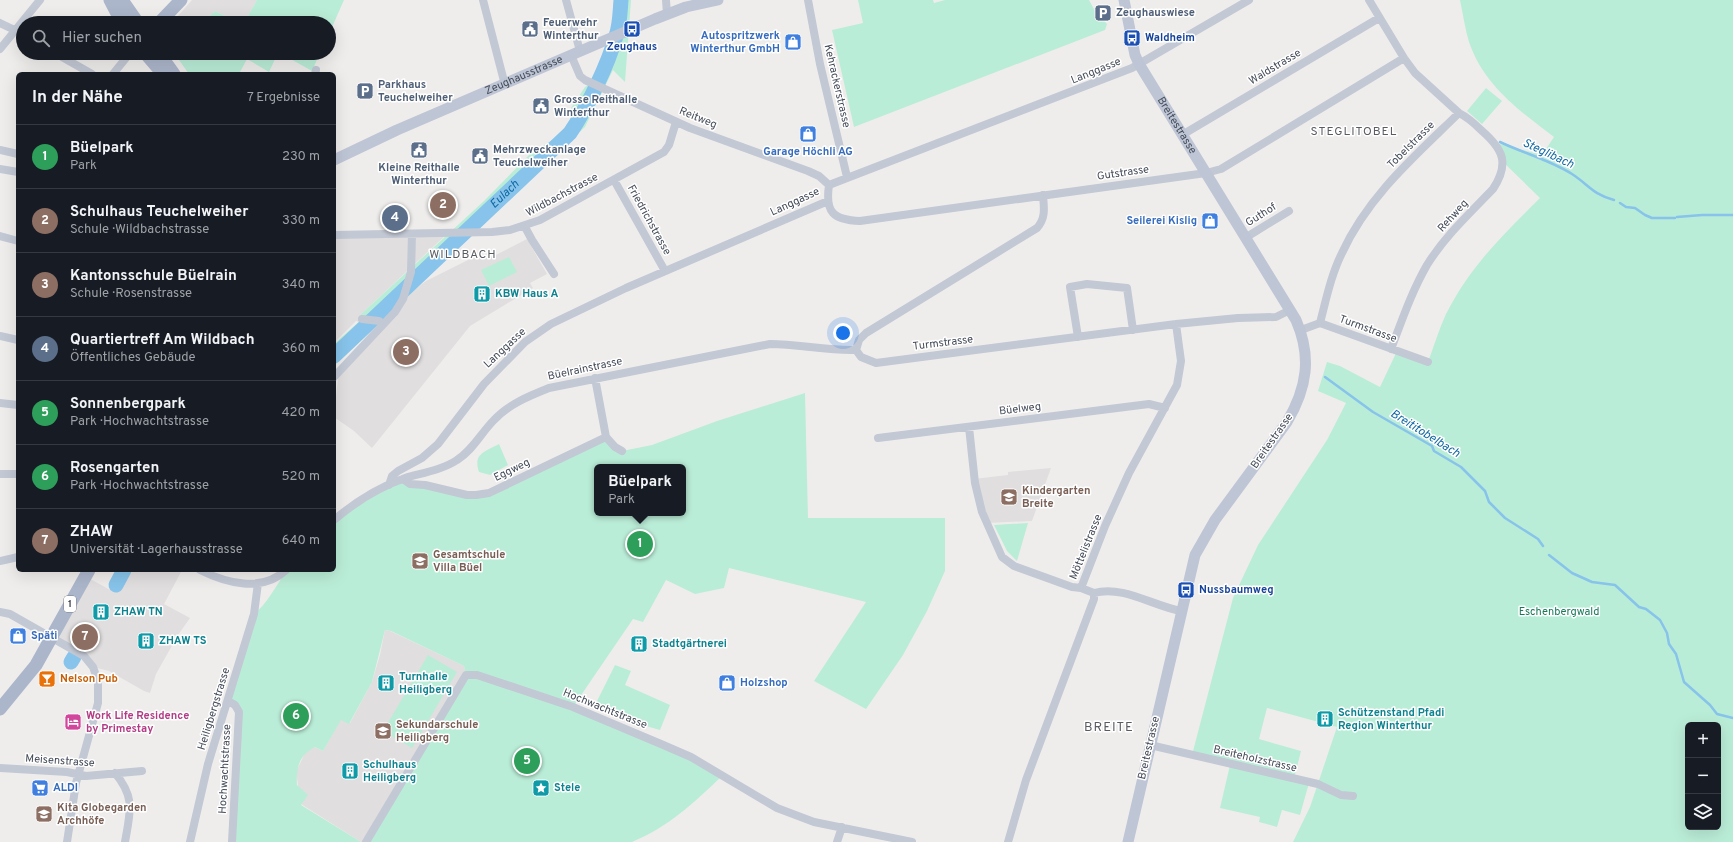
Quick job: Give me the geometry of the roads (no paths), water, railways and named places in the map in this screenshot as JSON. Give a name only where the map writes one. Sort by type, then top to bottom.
[{"type":"main road","points":[[110,0],[118,16]]},
{"type":"main road","points":[[122,0],[133,16]]},
{"type":"main road","points":[[166,16],[181,0]]},
{"type":"main road","name":"Zeughausstrasse","points":[[336,159],[404,127],[505,85],[616,35],[686,7],[718,0]]},
{"type":"main road","name":"Breitestrasse","points":[[1124,0],[1134,50],[1139,64],[1290,310],[1301,330],[1305,348],[1304,383],[1296,407],[1287,422],[1203,538],[1195,555],[1128,842]]},
{"type":"main road","points":[[151,60],[161,72]]},
{"type":"main road","points":[[164,60],[173,72]]},
{"type":"main road","name":"1","points":[[0,708],[36,665],[47,634],[88,572]]},
{"type":"street","points":[[30,16],[40,0]]},
{"type":"street","points":[[483,0],[505,85]]},
{"type":"street","name":"Reitweg","points":[[566,0],[580,76],[591,83],[676,122],[808,171],[819,176],[830,185]]},
{"type":"street","points":[[666,0],[667,14]]},
{"type":"street","name":"Kehrackerstrasse","points":[[808,0],[820,64],[847,177]]},
{"type":"street","name":"Langgasse","points":[[389,485],[392,476],[398,471],[422,458],[438,444],[484,384],[525,342],[551,324],[665,271],[828,201],[830,185],[847,177],[1094,84],[1139,64],[1173,43],[1187,38],[1249,0]]},
{"type":"street","points":[[1369,0],[1404,58],[1415,73],[1459,113]]},
{"type":"street","name":"Waldstrasse","points":[[1182,135],[1379,18]]},
{"type":"street","points":[[0,23],[16,31]]},
{"type":"street","points":[[0,49],[16,35]]},
{"type":"street","name":"Gutstrasse","points":[[828,201],[831,212],[839,218],[860,221],[1221,169],[1404,58]]},
{"type":"street","points":[[67,60],[88,72]]},
{"type":"street","points":[[115,72],[124,60]]},
{"type":"street","name":"Tobelstrasse","points":[[1320,323],[1331,281],[1342,254],[1358,223],[1374,200],[1391,180],[1459,113]]},
{"type":"street","name":"Rehweg","points":[[1391,349],[1412,293],[1428,264],[1443,243],[1493,189],[1500,179],[1502,161],[1496,143],[1466,117],[1459,113]]},
{"type":"street","name":"Wildbachstrasse","points":[[336,235],[474,233],[510,230],[525,226],[540,220],[664,152],[669,145],[676,122]]},
{"type":"street","points":[[0,150],[16,154]]},
{"type":"street","points":[[0,169],[16,172]]},
{"type":"street","name":"Friedrichstrasse","points":[[614,180],[665,271]]},
{"type":"street","points":[[856,350],[860,340],[866,333],[1037,228],[1042,222],[1044,214],[1043,195]]},
{"type":"street","name":"Guthof","points":[[1245,238],[1289,211]]},
{"type":"street","points":[[525,226],[532,240],[554,274]]},
{"type":"street","points":[[336,375],[395,312],[404,299],[411,272],[412,234]]},
{"type":"street","points":[[0,236],[16,240]]},
{"type":"street","points":[[1078,337],[1070,287],[1087,284],[1127,288],[1133,330]]},
{"type":"street","name":"Turmstrasse","points":[[856,350],[861,357],[876,363],[1176,324],[1238,318],[1276,317],[1290,310]]},
{"type":"street","points":[[362,319],[379,321]]},
{"type":"street","points":[[1301,330],[1320,323]]},
{"type":"street","name":"Turmstrasse","points":[[1320,323],[1428,362]]},
{"type":"street","name":"Möttelistrasse","points":[[1094,593],[1081,588],[1105,526],[1129,473],[1177,385],[1180,375],[1181,361],[1176,324]]},
{"type":"street","points":[[0,336],[16,340]]},
{"type":"street","name":"Büelrainstrasse","points":[[336,519],[380,488],[403,479],[444,467],[456,461],[472,448],[494,420],[518,401],[549,388],[770,344],[795,344],[833,351],[856,350]]},
{"type":"street","points":[[595,378],[606,437],[615,447],[622,451]]},
{"type":"street","points":[[0,403],[16,405]]},
{"type":"street","name":"Büelweg","points":[[878,438],[1149,404],[1165,408]]},
{"type":"street","points":[[969,427],[975,483],[982,512],[1002,557],[1014,566],[1072,587],[1081,588]]},
{"type":"street","name":"Eggweg","points":[[403,479],[410,484],[425,485],[467,495],[489,493],[606,437]]},
{"type":"street","points":[[0,474],[16,474]]},
{"type":"street","points":[[1,559],[16,557]]},
{"type":"street","points":[[205,572],[225,581],[258,583],[275,577],[283,572]]},
{"type":"street","name":"Heiligbergstrasse","points":[[190,842],[208,764],[254,614],[258,583]]},
{"type":"street","points":[[1008,842],[1026,780],[1094,599],[1094,593],[1102,591],[1130,595],[1181,610]]},
{"type":"street","points":[[0,612],[10,614],[70,647],[88,660],[93,667],[98,681],[98,703],[78,774],[68,842]]},
{"type":"street","name":"Hochwachtstrasse","points":[[366,842],[466,675],[477,675],[573,707],[690,757],[777,808],[814,822],[912,842]]},
{"type":"street","name":"Hochwachtstrasse","points":[[228,701],[235,705],[238,712],[232,842]]},
{"type":"street","name":"Breiteholzstrasse","points":[[1150,745],[1318,784],[1341,795],[1354,796]]},
{"type":"street","name":"Meisenstrasse","points":[[0,768],[67,772],[86,776],[142,771]]},
{"type":"street","points":[[115,773],[126,787],[130,801],[125,842]]},
{"type":"street","points":[[837,842],[842,828]]},
{"type":"waterway","name":"Eulach","points":[[336,354],[570,133],[590,99],[608,60],[620,18],[621,0]]},
{"type":"waterway","name":"Steglibach","points":[[1500,142],[1564,169],[1596,192],[1614,200]]},
{"type":"waterway","name":"Steglibach","points":[[1620,203],[1626,207],[1635,208],[1652,218],[1675,218]]},
{"type":"waterway","name":"Steglibach","points":[[1677,217],[1733,215]]},
{"type":"waterway","name":"Breititobelbach","points":[[1325,377],[1373,412],[1432,446],[1434,451],[1461,467],[1485,491],[1489,502],[1505,518],[1538,539],[1543,546]]},
{"type":"waterway","name":"Breititobelbach","points":[[1549,555],[1572,573],[1592,582],[1615,585],[1639,607],[1646,609],[1660,620],[1667,633],[1669,644],[1676,654],[1684,682],[1710,705],[1717,714],[1733,718]]},
{"type":"waterway","name":"Eulach","points":[[116,585],[123,572]]},
{"type":"waterway","name":"Eulach","points":[[71,662],[74,657]]},
{"type":"place","name":"Zeughauswiese","points":[[1103,13]]},
{"type":"place","name":"Feuerwehr Winterthur","points":[[530,29]]},
{"type":"place","name":"Zeughaus","points":[[632,29]]},
{"type":"place","name":"Waldheim","points":[[1132,38]]},
{"type":"place","name":"Autospritzwerk Winterthur GmbH","points":[[793,42]]},
{"type":"place","name":"Parkhaus Teuchelweiher","points":[[365,91]]},
{"type":"place","name":"Grosse Reithalle Winterthur","points":[[541,106]]},
{"type":"place","name":"Garage Höchli AG","points":[[808,134]]},
{"type":"place","name":"Kleine Reithalle Winterthur","points":[[419,150]]},
{"type":"place","name":"Mehrzweckanlage Teuchelweiher","points":[[480,156]]},
{"type":"place","name":"Schulhaus Teuchelweiher","points":[[443,205]]},
{"type":"place","name":"Quartiertreff Am Wildbach","points":[[395,218]]},
{"type":"place","name":"Seilerei Kislig","points":[[1210,221]]},
{"type":"place","name":"KBW Haus A","points":[[482,294]]},
{"type":"place","name":"Kantonsschule Büelrain","points":[[406,352]]},
{"type":"place","name":"Kindergarten Breite","points":[[1009,497]]},
{"type":"place","name":"Büelpark","points":[[640,544]]},
{"type":"place","name":"Gesamtschule Villa Büel","points":[[420,561]]},
{"type":"place","name":"Nussbaumweg","points":[[1186,590]]},
{"type":"place","name":"ZHAW TN","points":[[101,612]]},
{"type":"place","name":"Späti","points":[[18,636]]},
{"type":"place","name":"ZHAW","points":[[85,637]]},
{"type":"place","name":"ZHAW TS","points":[[146,641]]},
{"type":"place","name":"Stadtgärtnerei","points":[[639,644]]},
{"type":"place","name":"Nelson Pub","points":[[47,679]]},
{"type":"place","name":"Turnhalle Heiligberg","points":[[386,683]]},
{"type":"place","name":"Holzshop","points":[[727,683]]},
{"type":"place","name":"Rosengarten","points":[[296,716]]},
{"type":"place","name":"Schützenstand Pfadi Region Winterthur","points":[[1325,719]]},
{"type":"place","name":"Work Life Residence by Primestay","points":[[73,722]]},
{"type":"place","name":"Sekundarschule Heiligberg","points":[[383,731]]},
{"type":"place","name":"Sonnenbergpark","points":[[527,761]]},
{"type":"place","name":"Schulhaus Heiligberg","points":[[350,771]]},
{"type":"place","name":"ALDI","points":[[40,788]]},
{"type":"place","name":"Stele","points":[[541,788]]},
{"type":"place","name":"Kita Globegarden Archhöfe","points":[[44,814]]},
{"type":"district","name":"STEGLITOBEL","points":[[1354,132]]},
{"type":"district","name":"WILDBACH","points":[[463,255]]},
{"type":"district","name":"BREITE","points":[[1109,728]]},
{"type":"park label","name":"Eschenbergwald","points":[[1559,612]]}]
